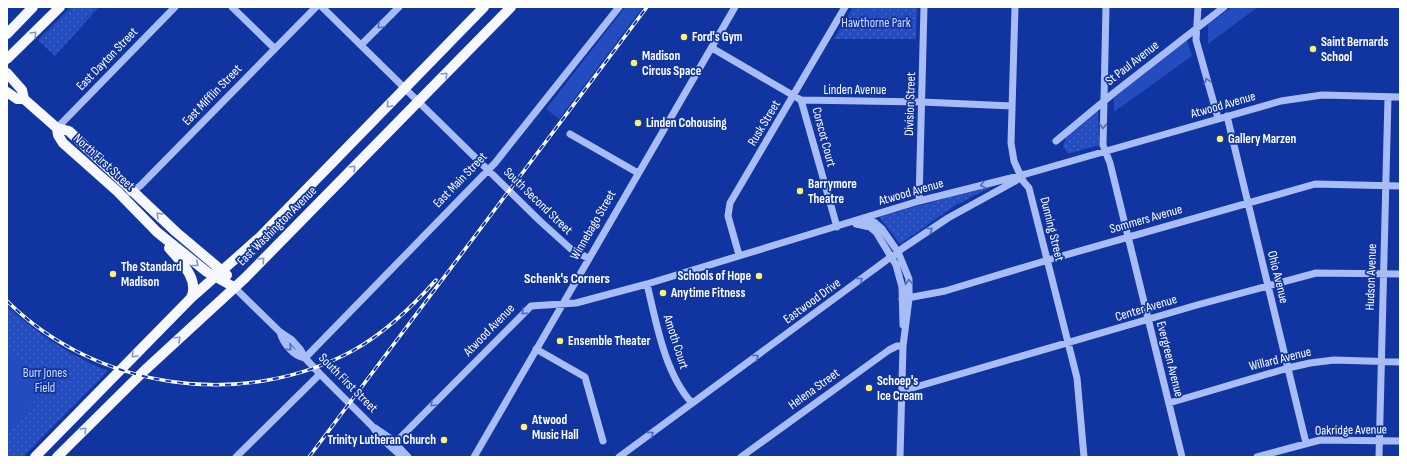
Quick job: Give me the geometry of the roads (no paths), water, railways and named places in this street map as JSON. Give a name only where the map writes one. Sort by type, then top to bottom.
[{"type":"main road","points":[[7,34],[33,7]]},
{"type":"main road","points":[[7,59],[60,7]]},
{"type":"main road","name":"East Washington Avenue","points":[[35,457],[192,298],[265,231],[484,7]]},
{"type":"main road","name":"East Washington Avenue","points":[[57,457],[145,370],[234,287],[419,102],[511,7]]},
{"type":"main road","points":[[7,73],[22,90],[24,99],[58,128]]},
{"type":"main road","points":[[7,92],[17,99],[24,99]]},
{"type":"main road","name":"North First Street","points":[[58,128],[68,130],[176,232],[218,274],[157,232],[124,198],[60,140],[58,128]]},
{"type":"main road","points":[[83,161],[88,159],[97,163],[104,163]]},
{"type":"main road","points":[[157,232],[191,278],[194,287],[192,298]]},
{"type":"main road","name":"South First Street","points":[[218,274],[229,277],[234,287]]},
{"type":"street","name":"East Dayton Street","points":[[58,128],[175,7]]},
{"type":"street","points":[[232,7],[274,48]]},
{"type":"street","name":"East Mifflin Street","points":[[124,198],[132,190],[140,186],[274,48],[316,7]]},
{"type":"street","name":"South Second Street","points":[[322,7],[569,248],[588,258]]},
{"type":"street","points":[[361,45],[399,7]]},
{"type":"street","name":"East Main Street","points":[[305,358],[488,169],[619,7]]},
{"type":"street","name":"Winnebago Street","points":[[474,457],[561,304],[735,7]]},
{"type":"street","name":"Rusk Street","points":[[739,255],[728,216],[728,208],[845,7]]},
{"type":"street","name":"Division Street","points":[[919,201],[924,7]]},
{"type":"street","name":"Dunning Street","points":[[1015,7],[1012,153],[1029,188],[1077,378],[1084,457]]},
{"type":"street","name":"Evergreen Avenue","points":[[1106,7],[1103,142],[1182,457]]},
{"type":"street","points":[[1198,7],[1196,40],[1218,118]]},
{"type":"street","name":"St Paul Avenue","points":[[1056,141],[1197,27],[1224,7]]},
{"type":"street","name":"Linden Avenue","points":[[712,48],[801,100],[922,102],[1012,106]]},
{"type":"street","name":"Atwood Avenue","points":[[393,445],[526,309],[536,305],[576,303],[646,284],[919,201],[1023,176],[1218,118],[1281,102],[1313,95],[1400,97]]},
{"type":"street","name":"Hudson Avenue","points":[[1379,457],[1388,97]]},
{"type":"street","name":"Corscot Court","points":[[801,100],[836,227]]},
{"type":"street","name":"Ohio Avenue","points":[[1227,116],[1306,443]]},
{"type":"street","points":[[570,134],[638,172]]},
{"type":"street","name":"Eastwood Drive","points":[[619,457],[895,255],[948,218],[1023,176]]},
{"type":"street","name":"Sommers Avenue","points":[[906,299],[945,291],[1315,184],[1400,186]]},
{"type":"street","points":[[853,222],[873,229],[895,255],[906,299],[903,346],[900,457]]},
{"type":"street","name":"Center Avenue","points":[[902,391],[1321,272],[1400,274]]},
{"type":"street","name":"Amoth Court","points":[[646,284],[673,375],[692,404]]},
{"type":"street","name":"South First Street","points":[[234,287],[280,332],[286,345],[298,356],[305,358],[372,426],[408,457]]},
{"type":"street","name":"Helena Street","points":[[741,457],[889,350],[897,346],[903,346]]},
{"type":"street","points":[[536,350],[585,377],[603,441]]},
{"type":"street","name":"Willard Avenue","points":[[1169,403],[1288,368],[1334,360],[1400,362]]},
{"type":"street","points":[[236,457],[320,374]]},
{"type":"street","name":"Oakridge Avenue","points":[[1257,457],[1306,443],[1324,440],[1400,441]]},
{"type":"street","name":"South First Street","points":[[393,445],[402,457]]},
{"type":"railway","points":[[309,457],[647,7]]},
{"type":"railway","points":[[7,301],[43,331],[84,355],[127,372],[173,382],[219,385],[266,381],[311,369],[354,350],[388,327],[418,300],[436,280]]},
{"type":"place","name":"Ford's Gym","points":[[684,37]]},
{"type":"place","name":"Saint Bernards School","points":[[1313,49]]},
{"type":"place","name":"Madison Circus Space","points":[[634,63]]},
{"type":"place","name":"Linden Cohousing","points":[[638,123]]},
{"type":"place","name":"Gallery Marzen","points":[[1220,139]]},
{"type":"place","name":"Barrymore Theatre","points":[[800,191]]},
{"type":"place","name":"The Standard Madison","points":[[113,274]]},
{"type":"place","name":"Schools of Hope","points":[[759,276]]},
{"type":"place","name":"Anytime Fitness","points":[[663,293]]},
{"type":"place","name":"Ensemble Theater","points":[[560,341]]},
{"type":"place","name":"Schoep's Ice Cream","points":[[869,388]]},
{"type":"place","name":"Atwood Music Hall","points":[[524,427]]},
{"type":"place","name":"Trinity Lutheran Church","points":[[444,440]]},
{"type":"district","name":"Schenk's Corners","points":[[567,278]]},
{"type":"park label","name":"Hawthorne Park","points":[[876,23]]},
{"type":"park label","name":"Burr Jones Field","points":[[45,380]]}]
